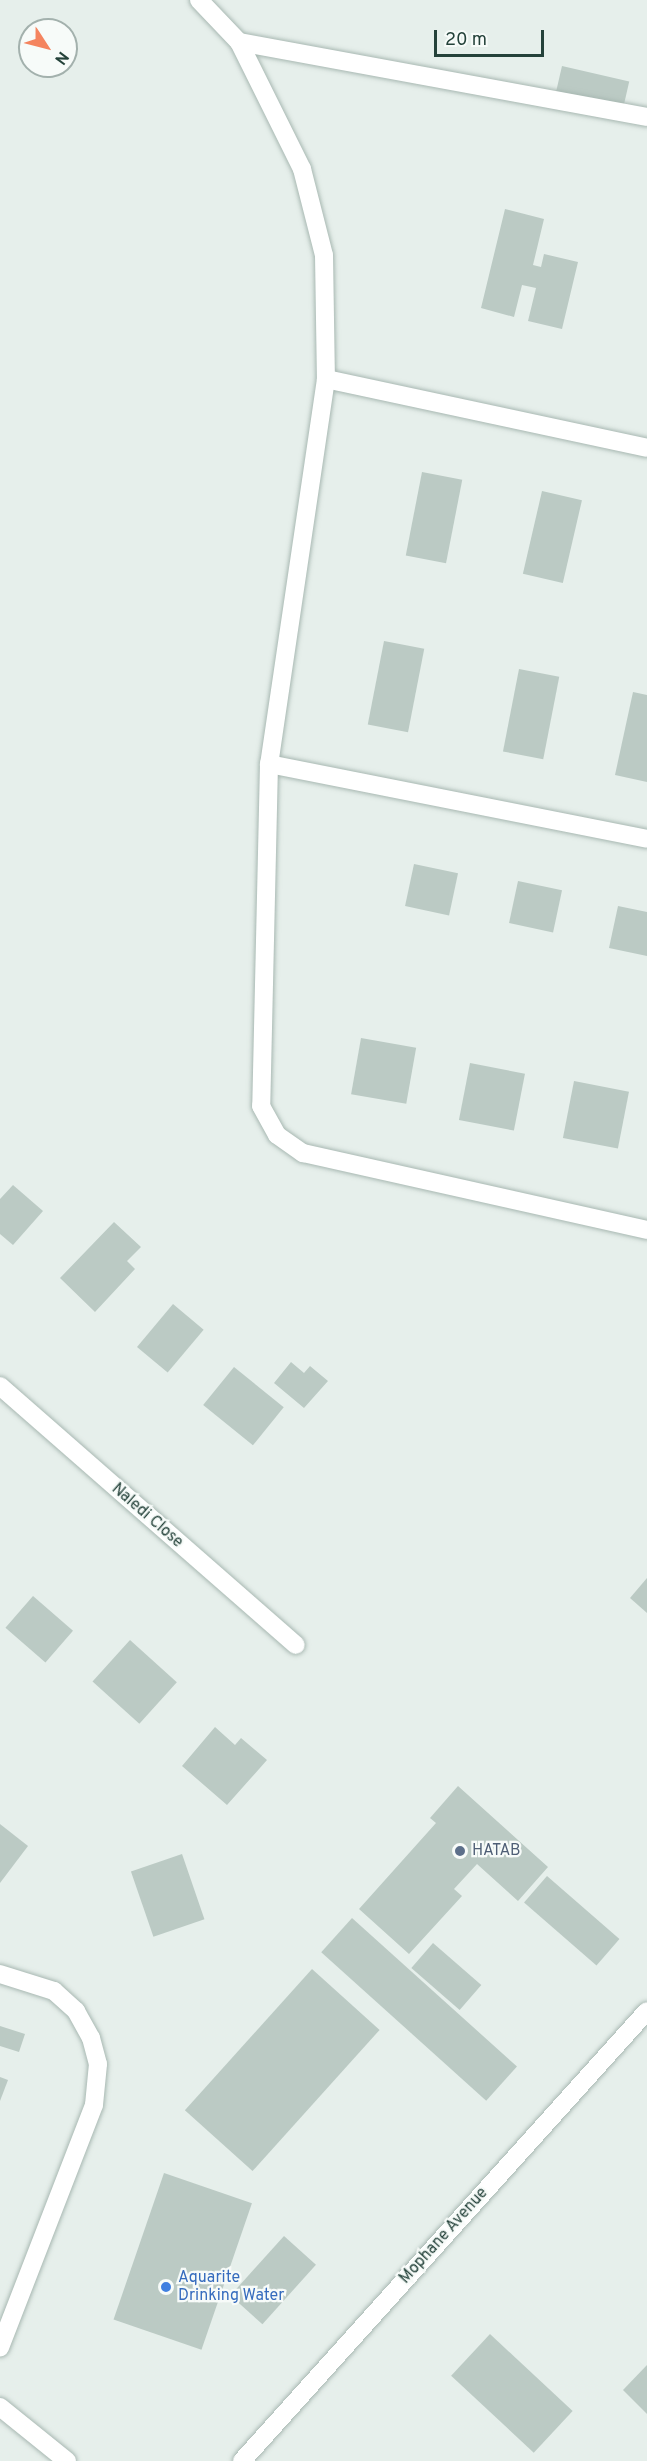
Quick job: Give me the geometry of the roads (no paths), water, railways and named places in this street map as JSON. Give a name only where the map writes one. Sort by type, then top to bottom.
[{"type":"street","points":[[199,0],[239,42],[302,169],[324,255],[326,379],[269,764],[261,1106],[277,1135],[303,1153],[647,1230]]},
{"type":"street","points":[[239,42],[647,117]]},
{"type":"street","points":[[326,379],[647,448]]},
{"type":"street","points":[[269,764],[647,839]]},
{"type":"street","name":"Naledi Close","points":[[0,1386],[296,1644]]},
{"type":"street","points":[[0,1974],[54,1991],[76,2011],[91,2038],[98,2064],[93,2105],[0,2347]]},
{"type":"street","name":"Mophane Avenue","points":[[242,2461],[647,2011]]},
{"type":"street","points":[[0,2407],[67,2461]]},
{"type":"place","name":"HATAB","points":[[460,1851]]},
{"type":"place","name":"Aquarite Drinking Water","points":[[166,2287]]}]
